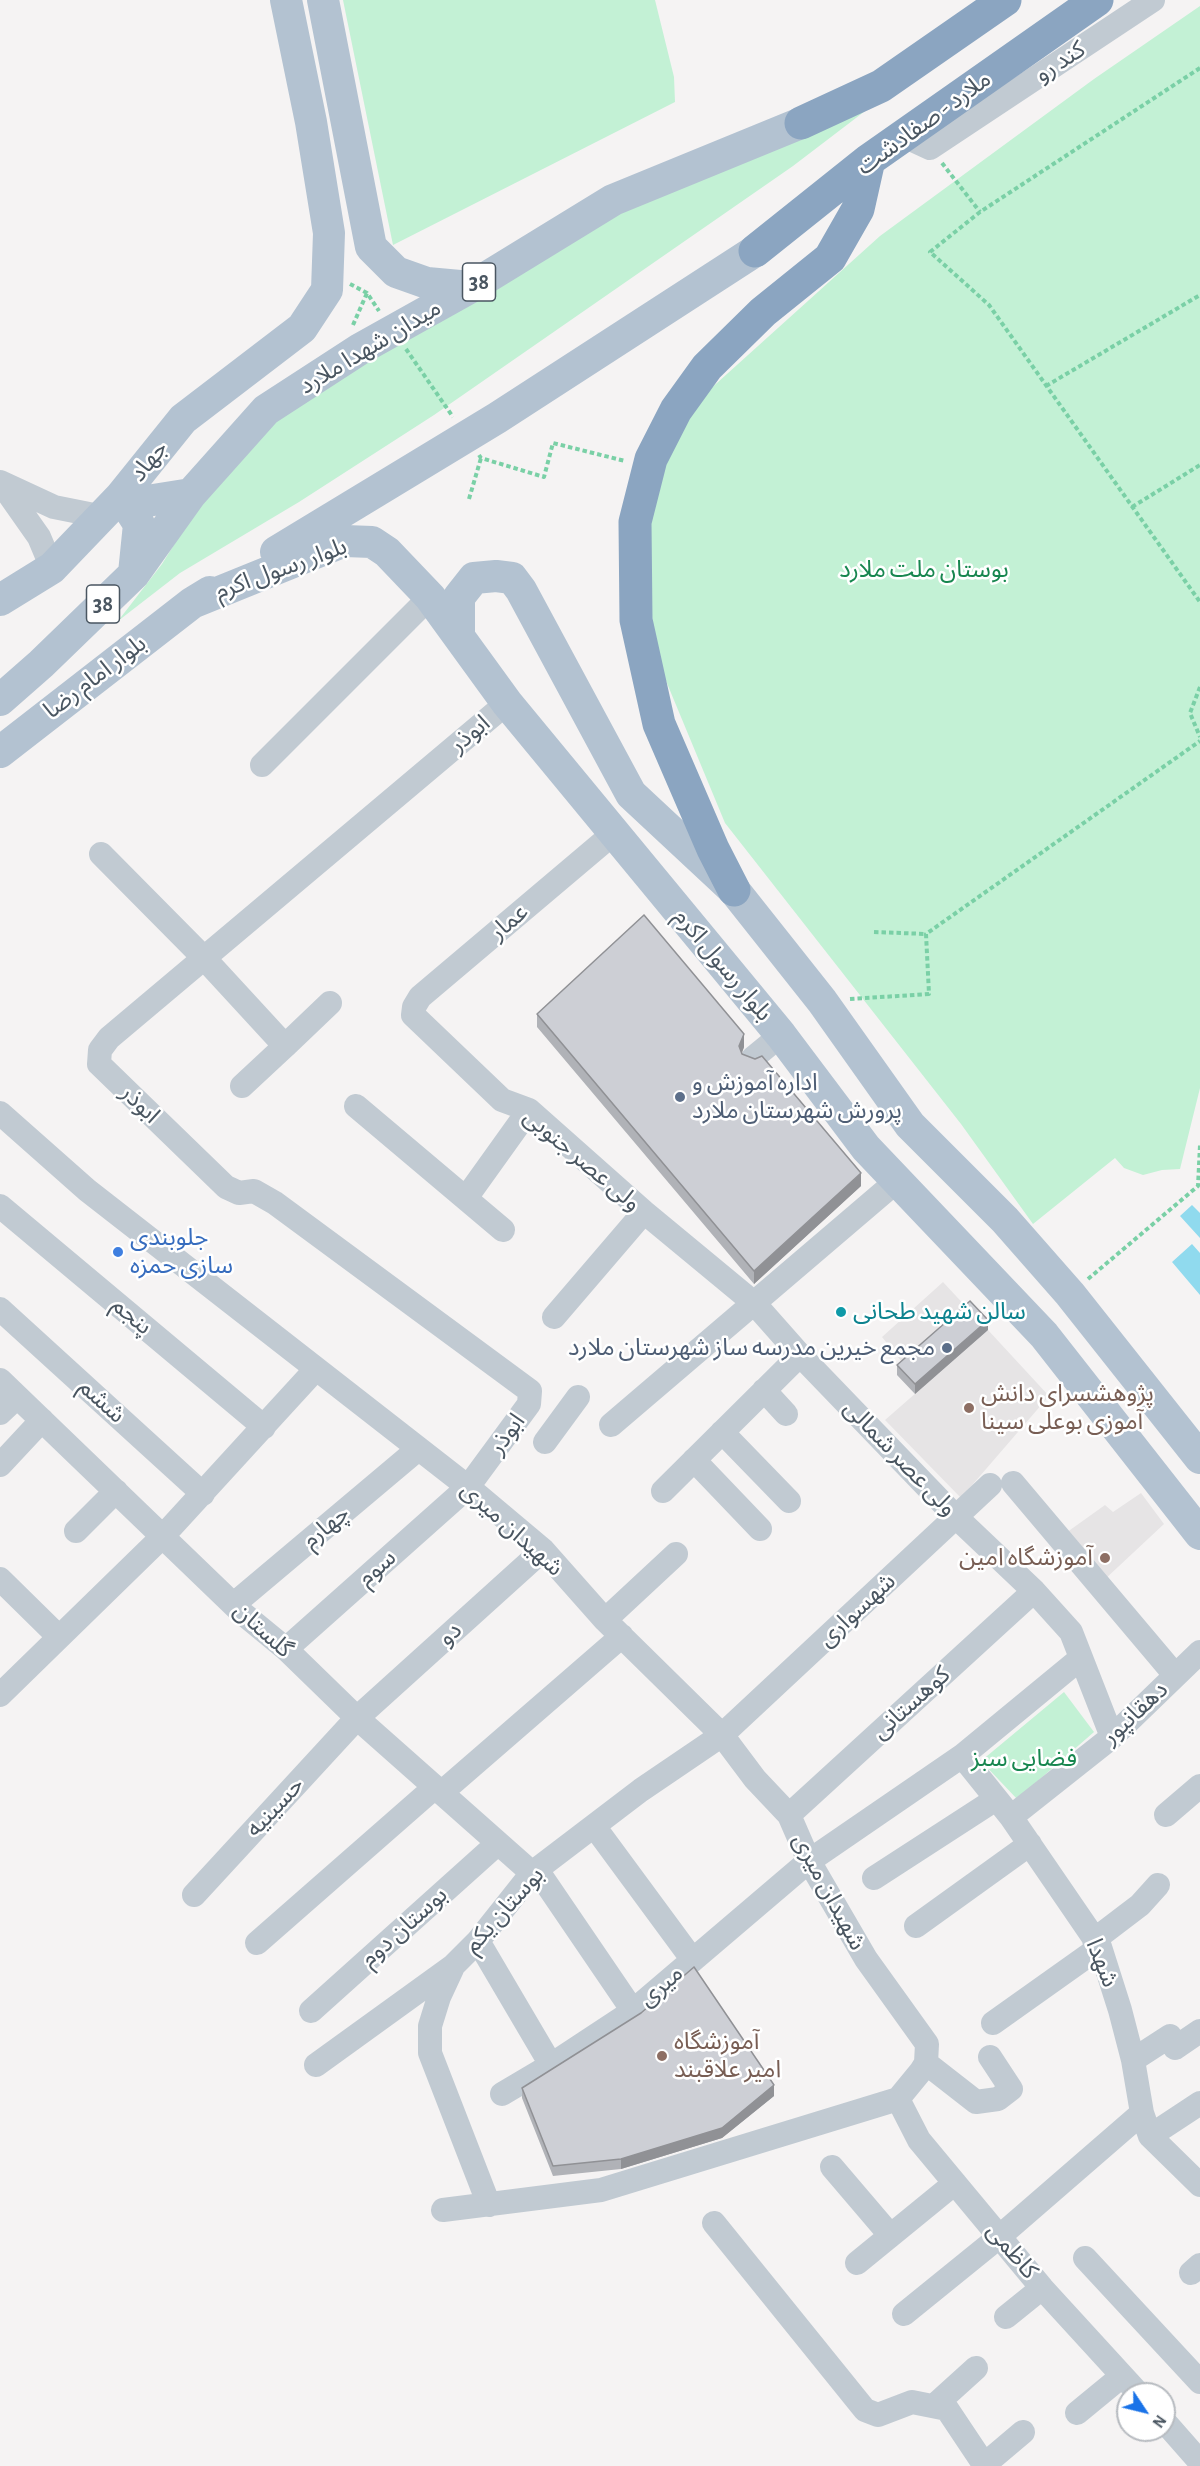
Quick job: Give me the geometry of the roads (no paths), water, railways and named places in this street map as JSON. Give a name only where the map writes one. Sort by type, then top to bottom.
[{"type":"highway","name":"38","points":[[801,123],[881,86],[1005,0]]},
{"type":"highway","name":"ملارد - صفادشت","points":[[755,251],[869,160],[917,142],[1097,0]]},
{"type":"highway","points":[[734,890],[713,849],[659,724],[636,620],[635,522],[649,467],[676,410],[706,367],[763,312],[830,258],[858,209],[869,160]]},
{"type":"main road","name":"جهاد","points":[[0,600],[52,567],[110,506],[183,419],[302,327],[327,290],[329,233],[311,122],[286,0]]},
{"type":"main road","points":[[323,0],[371,247],[396,272],[428,283],[471,287]]},
{"type":"main road","points":[[311,122],[344,114]]},
{"type":"main road","name":"میدان شهدا ملارد","points":[[191,494],[266,410],[360,349],[471,287],[612,200],[801,123]]},
{"type":"main road","name":"38","points":[[192,603],[497,418],[755,251]]},
{"type":"main road","points":[[110,506],[191,494]]},
{"type":"main road","name":"بلوار امام رضا","points":[[0,700],[42,664],[134,574],[191,494]]},
{"type":"main road","points":[[110,506],[139,524],[134,574]]},
{"type":"main road","name":"بلوار رسول اکرم","points":[[192,603],[345,541],[372,542],[387,552],[430,597],[507,703],[780,1035],[866,1148],[1044,1335],[1200,1534]]},
{"type":"main road","points":[[459,634],[459,597],[474,578],[496,576],[512,578],[521,590],[631,794],[734,890],[822,1000],[910,1125],[1005,1220],[1070,1294],[1200,1458]]},
{"type":"main road","name":"بلوار امام رضا","points":[[0,752],[192,603]]},
{"type":"main road","points":[[866,1148],[884,1150],[898,1144],[910,1125]]},
{"type":"main road","points":[[1005,1220],[975,1224],[972,1243],[1044,1335]]},
{"type":"street","name":"کند رو","points":[[917,142],[1153,0]]},
{"type":"street","points":[[0,482],[54,507],[110,506]]},
{"type":"street","points":[[0,482],[39,537],[52,567]]},
{"type":"street","points":[[262,765],[430,597]]},
{"type":"street","name":"ابوذر","points":[[468,1487],[529,1404],[530,1392],[275,1203],[254,1191],[240,1193],[226,1187],[99,1064],[100,1050],[109,1038],[507,703]]},
{"type":"street","name":"عمار","points":[[413,1015],[414,1007],[420,997],[614,833]]},
{"type":"street","points":[[101,854],[204,958],[285,1046]]},
{"type":"street","points":[[242,1086],[330,1003]]},
{"type":"street","name":"ولی عصر جنوبی","points":[[413,1015],[502,1100],[529,1110],[644,1212],[754,1303]]},
{"type":"street","points":[[753,1058],[780,1035]]},
{"type":"street","points":[[356,1106],[503,1230]]},
{"type":"street","points":[[466,1198],[529,1110]]},
{"type":"street","name":"شهیدان میری","points":[[0,1113],[87,1190],[417,1450],[468,1487],[543,1550],[614,1628],[722,1735],[755,1779],[789,1815],[809,1861],[866,1959],[927,2044],[926,2063]]},
{"type":"street","points":[[612,1425],[898,1180]]},
{"type":"street","name":"پنجم","points":[[0,1206],[264,1427]]},
{"type":"street","points":[[554,1317],[644,1212]]},
{"type":"street","name":"ولی عصر شمالی","points":[[754,1303],[800,1355],[956,1517],[1034,1591],[1071,1632],[1112,1737]]},
{"type":"street","name":"ششم","points":[[0,1309],[203,1494]]},
{"type":"street","points":[[663,1491],[800,1355]]},
{"type":"street","points":[[0,1695],[163,1536],[315,1370]]},
{"type":"street","points":[[764,1390],[786,1414]]},
{"type":"street","name":"گلستان","points":[[6,1397],[42,1420],[357,1718],[496,1844],[534,1872],[633,2011]]},
{"type":"street","points":[[529,1404],[552,1433],[578,1397]]},
{"type":"street","points":[[0,1465],[42,1420]]},
{"type":"street","points":[[722,1432],[789,1501]]},
{"type":"street","name":"چهارم","points":[[234,1604],[417,1450]]},
{"type":"street","points":[[693,1460],[760,1529]]},
{"type":"street","name":"شهسواری","points":[[722,1735],[956,1517],[1002,1484],[1175,1675]]},
{"type":"street","name":"سوم","points":[[286,1649],[468,1487]]},
{"type":"street","points":[[76,1531],[116,1491]]},
{"type":"street","name":"دو","points":[[357,1718],[543,1550]]},
{"type":"street","points":[[257,1943],[438,1790],[614,1628],[676,1554]]},
{"type":"street","points":[[0,1579],[59,1637]]},
{"type":"street","name":"کوهستانی","points":[[789,1815],[1034,1591]]},
{"type":"street","name":"دهقانپور","points":[[874,1878],[1003,1808],[1112,1737],[1200,1652]]},
{"type":"street","points":[[809,1861],[962,1756],[1081,1658]]},
{"type":"street","name":"حسینیه","points":[[194,1895],[357,1718]]},
{"type":"street","name":"بوستان یکم","points":[[316,2065],[453,1966],[477,1941],[534,1872],[641,1790],[722,1735]]},
{"type":"street","name":"شهدا","points":[[962,1756],[1030,1844],[1097,1943],[1120,2010],[1133,2060],[1142,2113],[1150,2136],[1200,2185]]},
{"type":"street","points":[[1167,1815],[1200,1786]]},
{"type":"street","points":[[594,1826],[692,1959]]},
{"type":"street","name":"بوستان دوم","points":[[311,2011],[496,1844]]},
{"type":"street","points":[[916,1926],[1030,1844]]},
{"type":"street","name":"میری","points":[[501,2094],[551,2065],[633,2011],[809,1861]]},
{"type":"street","points":[[993,2024],[1097,1943],[1140,1905],[1158,1885]]},
{"type":"street","points":[[477,1941],[551,2065]]},
{"type":"street","points":[[453,1966],[439,1997],[430,2026],[430,2053],[489,2205]]},
{"type":"street","points":[[1133,2060],[1170,2036],[1174,2048],[1200,2031]]},
{"type":"street","points":[[443,2211],[601,2190],[898,2099],[926,2063],[976,2102],[998,2099],[1011,2089],[990,2057]]},
{"type":"street","name":"کاظمی","points":[[898,2099],[919,2140],[1042,2288],[1128,2382]]},
{"type":"street","points":[[1150,2136],[1200,2103]]},
{"type":"street","points":[[904,2314],[999,2237],[1142,2113]]},
{"type":"street","points":[[832,2167],[890,2235]]},
{"type":"street","points":[[857,2263],[955,2183]]},
{"type":"street","points":[[714,2223],[864,2410],[878,2415],[912,2402],[947,2409],[985,2465],[1023,2432]]},
{"type":"street","points":[[1085,2258],[1200,2382]]},
{"type":"street","points":[[1006,2318],[1042,2288]]},
{"type":"street","points":[[934,2406],[976,2368]]},
{"type":"street","points":[[1077,2413],[1122,2376]]},
{"type":"street","points":[[1176,2436],[1195,2459]]},
{"type":"water","points":[[1192,1205],[1200,1213],[1200,1238],[1180,1216]]},
{"type":"water","points":[[1192,1244],[1200,1253],[1200,1295],[1172,1262]]},
{"type":"place","name":"اداره آموزش و پرورش شهرستان ملارد","points":[[680,1097]]},
{"type":"place","name":"جلوبندی سازی حمزه","points":[[118,1252]]},
{"type":"place","name":"سالن شهید طحانی","points":[[841,1312]]},
{"type":"place","name":"مجمع خیرین مدرسه ساز شهرستان ملارد","points":[[947,1348]]},
{"type":"place","name":"پژوهشسرای دانش آموزی بوعلی سینا","points":[[969,1408]]},
{"type":"place","name":"آموزشگاه امین","points":[[1105,1558]]},
{"type":"place","name":"آموزشگاه امیر علاقبند","points":[[662,2056]]},
{"type":"park label","name":"بوستان ملت ملارد","points":[[924,570]]},
{"type":"park label","name":"فضایی سبز","points":[[1024,1759]]}]
